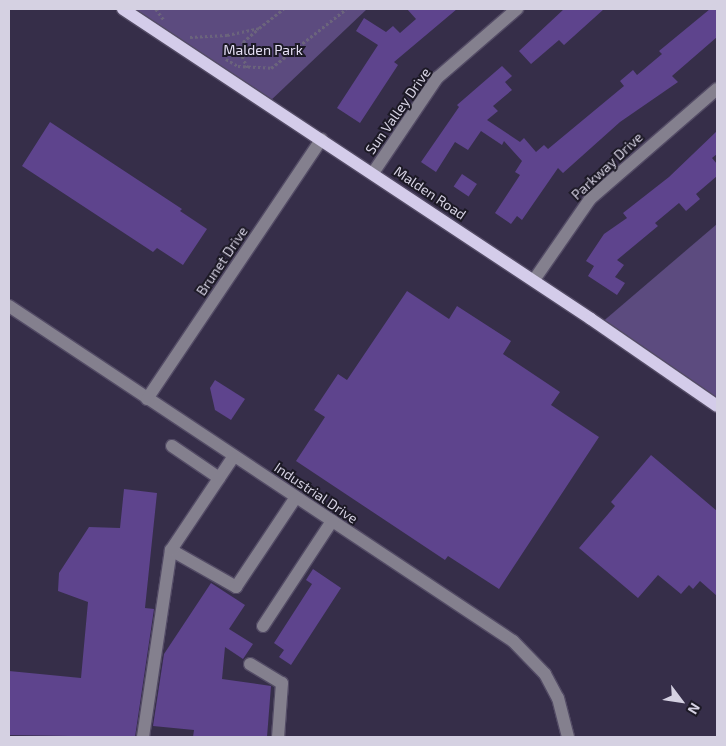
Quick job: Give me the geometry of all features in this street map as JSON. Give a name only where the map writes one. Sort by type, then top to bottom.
[{"type":"main road","name":"Malden Road","points":[[123,9],[534,280],[717,406]]},
{"type":"street","name":"Sun Valley Drive","points":[[374,174],[437,78],[517,9]]},
{"type":"street","name":"Parkway Drive","points":[[534,280],[590,199],[717,89]]},
{"type":"street","name":"Brunet Drive","points":[[148,399],[322,139]]},
{"type":"street","name":"Industrial Drive","points":[[9,306],[513,641],[545,674],[558,698],[568,737]]},
{"type":"street","points":[[172,446],[219,478]]},
{"type":"street","points":[[143,737],[171,550],[234,456]]},
{"type":"street","points":[[171,550],[236,586],[296,497]]},
{"type":"street","points":[[263,626],[332,521]]},
{"type":"street","points":[[250,664],[282,683],[278,737]]},
{"type":"path","points":[[156,9],[171,24]]},
{"type":"path","points":[[247,68],[240,54],[243,42],[283,9]]},
{"type":"path","points":[[223,58],[247,68],[271,68],[346,9]]},
{"type":"path","points":[[190,37],[227,35],[259,28]]},
{"type":"path","points":[[184,32],[197,41]]},
{"type":"green space","name":"Malden Park","points":[[125,9],[367,9],[268,103]]},
{"type":"green space","points":[[717,224],[717,406],[600,324]]},
{"type":"building","points":[[407,9],[457,9],[394,62],[398,65],[360,123],[337,108],[378,45],[356,31],[364,18],[386,32],[393,26],[400,33],[416,19]]},
{"type":"building","points":[[564,9],[604,9],[564,45],[559,40],[531,64],[519,51]]},
{"type":"building","points":[[710,9],[717,9],[717,37],[672,76],[678,82],[620,122],[563,173],[558,168],[522,220],[517,216],[511,224],[495,213],[520,175],[515,172],[522,161],[504,141],[502,145],[481,131],[468,150],[455,142],[436,172],[421,162],[459,107],[457,105],[502,66],[512,76],[505,82],[512,90],[493,106],[498,111],[487,120],[520,142],[524,138],[536,152],[544,145],[548,149],[624,86],[620,81],[633,70],[637,75],[662,54],[659,51]]},
{"type":"building","points":[[50,122],[182,209],[180,211],[207,229],[183,265],[157,248],[153,252],[22,166]]},
{"type":"building","points":[[717,131],[717,154],[712,158],[717,164],[717,176],[696,194],[700,199],[686,211],[679,203],[655,223],[658,226],[617,260],[624,265],[615,277],[625,283],[617,295],[588,276],[594,266],[586,261],[604,234],[627,218],[623,213],[669,177]]},
{"type":"building","points":[[462,174],[477,184],[469,197],[454,186]]},
{"type":"building","points":[[407,291],[449,319],[457,306],[511,341],[503,354],[560,392],[551,405],[599,437],[499,589],[448,556],[445,560],[296,461],[325,417],[314,410],[338,374],[347,380]]},
{"type":"building","points":[[215,380],[245,399],[231,420],[215,410],[210,388]]},
{"type":"building","points":[[651,455],[717,511],[717,596],[700,581],[693,589],[689,585],[681,594],[658,575],[638,598],[579,548],[615,506],[611,502]]},
{"type":"building","points":[[124,489],[157,493],[145,608],[154,609],[135,737],[9,735],[9,671],[81,678],[88,602],[58,591],[59,573],[89,527],[120,528]]},
{"type":"building","points":[[313,569],[341,588],[291,665],[279,657],[284,650],[274,643],[312,584],[306,580]]},
{"type":"building","points":[[211,583],[245,605],[229,629],[253,644],[243,659],[225,647],[222,679],[271,686],[267,737],[193,737],[194,730],[153,726],[164,654]]}]
